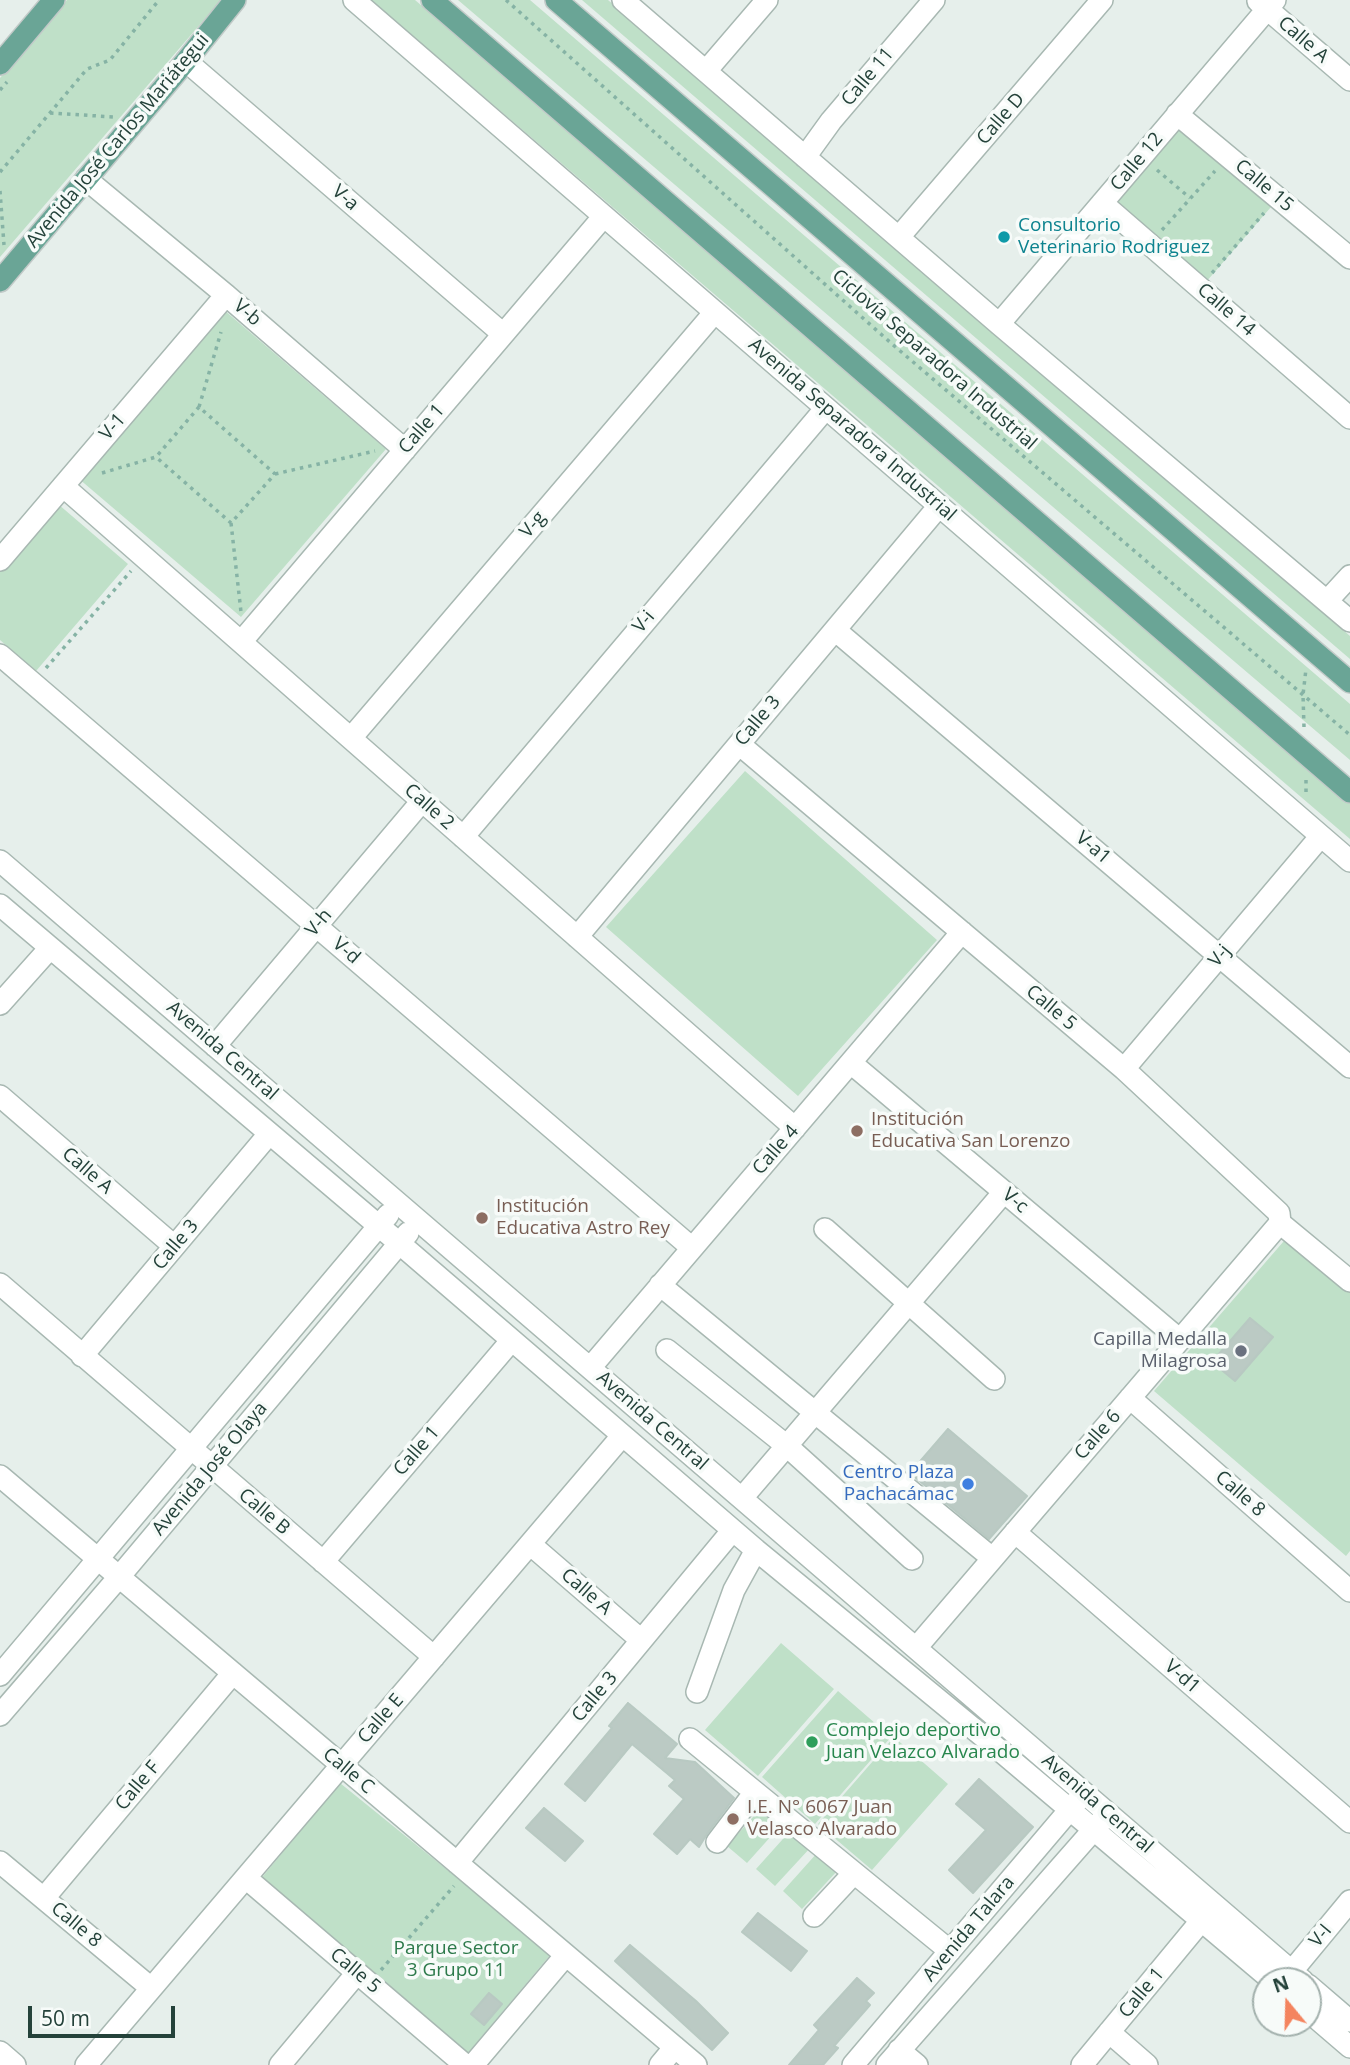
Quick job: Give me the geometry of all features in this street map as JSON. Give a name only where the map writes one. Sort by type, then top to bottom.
[{"type":"main road","points":[[0,64],[54,0]]},
{"type":"main road","name":"Avenida José Carlos Mariátegui","points":[[0,281],[235,0]]},
{"type":"main road","points":[[432,0],[1350,792]]},
{"type":"main road","points":[[556,0],[1350,682]]},
{"type":"street","name":"Avenida Separadora Industrial","points":[[354,0],[939,506],[1311,833],[1350,861]]},
{"type":"street","points":[[623,0],[999,324],[1350,621]]},
{"type":"street","points":[[706,71],[767,0]]},
{"type":"street","name":"Calle 11","points":[[805,157],[831,121],[934,0]]},
{"type":"street","name":"Calle D","points":[[899,237],[1102,0]]},
{"type":"street","name":"Calle A","points":[[1266,3],[1350,80]]},
{"type":"street","name":"Calle 12","points":[[999,324],[1177,114],[1266,3]]},
{"type":"street","name":"V-a","points":[[186,61],[503,334]]},
{"type":"street","name":"Calle 15","points":[[1177,114],[1350,258]]},
{"type":"street","name":"V-b","points":[[86,179],[226,295],[405,450]]},
{"type":"street","name":"Calle 14","points":[[1102,203],[1350,418]]},
{"type":"street","name":"Calle 1","points":[[241,642],[604,216]]},
{"type":"street","name":"V-1","points":[[0,560],[226,295]]},
{"type":"street","name":"V-g","points":[[351,738],[715,312]]},
{"type":"street","name":"V-i","points":[[463,837],[826,408]]},
{"type":"street","name":"Calle 2","points":[[63,486],[795,1128]]},
{"type":"street","name":"Calle 3","points":[[577,937],[939,506]]},
{"type":"street","points":[[1327,601],[1350,576]]},
{"type":"street","name":"V-a1","points":[[835,629],[1350,1067]]},
{"type":"street","name":"V-d","points":[[0,654],[692,1248]]},
{"type":"street","name":"Calle 5","points":[[739,744],[1124,1069],[1279,1213],[1280,1223],[1350,1281]]},
{"type":"street","name":"V-h","points":[[215,1046],[422,801]]},
{"type":"street","name":"V-j","points":[[1124,1069],[1220,956],[1311,833]]},
{"type":"street","name":"Avenida Central","points":[[0,861],[1084,1793],[1101,1821],[1201,1921],[1272,1967]]},
{"type":"street","name":"Avenida Central","points":[[0,905],[733,1531],[1069,1810],[1101,1821],[1276,1967]]},
{"type":"street","name":"Calle 4","points":[[590,1368],[962,932]]},
{"type":"street","points":[[0,1004],[50,948]]},
{"type":"street","name":"V-c","points":[[851,1063],[1180,1339]]},
{"type":"street","name":"Calle A","points":[[0,1096],[174,1247]]},
{"type":"street","name":"Calle 3","points":[[82,1356],[269,1134]]},
{"type":"street","points":[[742,1499],[1004,1192]]},
{"type":"street","name":"Avenida José Olaya","points":[[2,1670],[399,1203]]},
{"type":"street","name":"Avenida José Olaya","points":[[0,1714],[419,1221]]},
{"type":"street","name":"Calle 6","points":[[916,1648],[1280,1223]]},
{"type":"street","points":[[825,1229],[995,1379]]},
{"type":"street","name":"Calle B","points":[[0,1284],[434,1657]]},
{"type":"street","points":[[660,1285],[992,1558]]},
{"type":"street","name":"Calle 1","points":[[323,1562],[511,1341]]},
{"type":"street","points":[[667,1350],[787,1446],[912,1559]]},
{"type":"street","name":"Calle 8","points":[[1130,1398],[1349,1588]]},
{"type":"street","name":"Calle E","points":[[86,2065],[622,1436]]},
{"type":"street","name":"Calle C","points":[[0,1476],[696,2065]]},
{"type":"street","name":"Calle 3","points":[[462,1867],[642,1640],[733,1531]]},
{"type":"street","name":"V-d1","points":[[1015,1532],[1350,1822]]},
{"type":"street","name":"Calle A","points":[[530,1544],[642,1640]]},
{"type":"street","points":[[697,1692],[734,1590],[756,1550]]},
{"type":"street","name":"Calle F","points":[[44,1898],[233,1673]]},
{"type":"street","points":[[690,1739],[950,1951]]},
{"type":"street","points":[[717,1842],[755,1792]]},
{"type":"street","name":"Avenida Talara","points":[[853,2065],[1084,1793]]},
{"type":"street","name":"Avenida Talara","points":[[893,2058],[1101,1821]]},
{"type":"street","name":"Calle 8","points":[[0,1861],[151,1989]]},
{"type":"street","points":[[814,1916],[854,1872]]},
{"type":"street","name":"Calle 5","points":[[246,1878],[465,2065]]},
{"type":"street","name":"V-I","points":[[1298,1967],[1350,1901]]},
{"type":"street","name":"Calle 1","points":[[1082,2065],[1201,1921]]},
{"type":"street","points":[[473,2065],[566,1955]]},
{"type":"street","points":[[280,2065],[363,1978]]},
{"type":"street","points":[[1322,1997],[1350,2021]]},
{"type":"street","points":[[1322,2023],[1350,2047]]},
{"type":"street","points":[[1109,2032],[1147,2065]]},
{"type":"street","points":[[660,2065],[675,2047]]},
{"type":"street","points":[[0,2052],[15,2065]]},
{"type":"street","points":[[893,2058],[917,2065]]},
{"type":"path","points":[[0,172],[88,69],[110,61],[159,0]]},
{"type":"path","name":"Ciclovía Separadora Industrial","points":[[506,0],[892,344],[1350,734]]},
{"type":"path","points":[[50,113],[116,118],[129,128]]},
{"type":"path","points":[[1150,163],[1190,198]]},
{"type":"path","points":[[1156,237],[1220,166]]},
{"type":"path","points":[[0,191],[4,247],[18,259]]},
{"type":"path","points":[[1206,280],[1269,208]]},
{"type":"path","points":[[97,475],[156,457],[200,407],[222,330]]},
{"type":"path","points":[[200,407],[275,474]]},
{"type":"path","points":[[231,523],[275,474],[382,450],[373,460]]},
{"type":"path","points":[[156,457],[231,523],[241,614]]},
{"type":"path","points":[[33,683],[144,556]]},
{"type":"path","points":[[241,614],[250,603]]},
{"type":"path","points":[[231,604],[241,614]]},
{"type":"path","points":[[1309,647],[1303,695],[1311,833]]},
{"type":"path","points":[[363,1978],[462,1867]]},
{"type":"green space","points":[[67,0],[221,0],[0,257],[0,78]]},
{"type":"green space","points":[[371,0],[415,0],[1350,800],[1350,839]]},
{"type":"green space","points":[[458,0],[530,0],[1350,704],[1350,760]]},
{"type":"green space","points":[[582,0],[608,0],[1350,636],[1350,659]]},
{"type":"green space","points":[[1178,128],[1271,207],[1206,282],[1113,204]]},
{"type":"green space","points":[[224,310],[386,449],[241,617],[78,478]]},
{"type":"green space","points":[[58,504],[128,564],[36,671],[0,640],[0,572]]},
{"type":"green space","points":[[745,771],[937,940],[798,1096],[606,927]]},
{"type":"green space","points":[[1290,1234],[1350,1286],[1350,1551],[1346,1556],[1154,1391]]},
{"type":"green space","points":[[781,1643],[834,1689],[758,1776],[705,1730]]},
{"type":"green space","points":[[838,1691],[891,1737],[815,1824],[762,1777]]},
{"type":"green space","points":[[894,1737],[948,1784],[872,1870],[818,1824]]},
{"type":"green space","name":"Parque Sector 3 Grupo 11","points":[[340,1783],[551,1954],[468,2053],[259,1881]]},
{"type":"green space","points":[[762,1807],[782,1824],[747,1863],[727,1846]]},
{"type":"green space","points":[[791,1830],[811,1847],[775,1886],[756,1869]]},
{"type":"green space","points":[[818,1852],[838,1870],[802,1909],[783,1891]]},
{"type":"building","points":[[1250,1318],[1273,1337],[1235,1381],[1212,1362]]},
{"type":"building","name":"Centro Plaza Pachacámac","points":[[948,1429],[1027,1496],[989,1539],[910,1473]]},
{"type":"building","points":[[628,1703],[677,1744],[665,1758],[695,1762],[734,1798],[699,1847],[690,1839],[677,1854],[654,1834],[684,1799],[669,1786],[675,1780],[632,1744],[585,1801],[565,1784],[612,1728],[609,1726]]},
{"type":"building","points":[[979,1779],[1033,1827],[973,1893],[949,1870],[986,1830],[956,1804]]},
{"type":"building","points":[[544,1808],[583,1841],[565,1861],[526,1828]]},
{"type":"building","points":[[758,1913],[807,1951],[791,1971],[742,1932]]},
{"type":"building","points":[[630,1945],[696,2001],[728,2033],[712,2050],[615,1961]]},
{"type":"building","points":[[857,1978],[874,1993],[866,2001],[870,2005],[834,2046],[838,2048],[823,2065],[789,2065],[819,2030],[814,2025]]},
{"type":"building","points":[[489,1993],[502,2004],[484,2025],[471,2014]]},
{"type":"place","name":"Consultorio Veterinario Rodriguez","points":[[1004,237]]},
{"type":"place","name":"Institución Educativa San Lorenzo","points":[[857,1131]]},
{"type":"place","name":"Institución Educativa Astro Rey","points":[[482,1218]]},
{"type":"place","name":"Capilla Medalla Milagrosa","points":[[1241,1351]]},
{"type":"place","name":"Centro Plaza Pachacámac","points":[[968,1484]]},
{"type":"place","name":"Complejo deportivo Juan Velazco Alvarado","points":[[812,1742]]},
{"type":"place","name":"I.E. N° 6067 Juan Velasco Alvarado","points":[[733,1819]]}]
